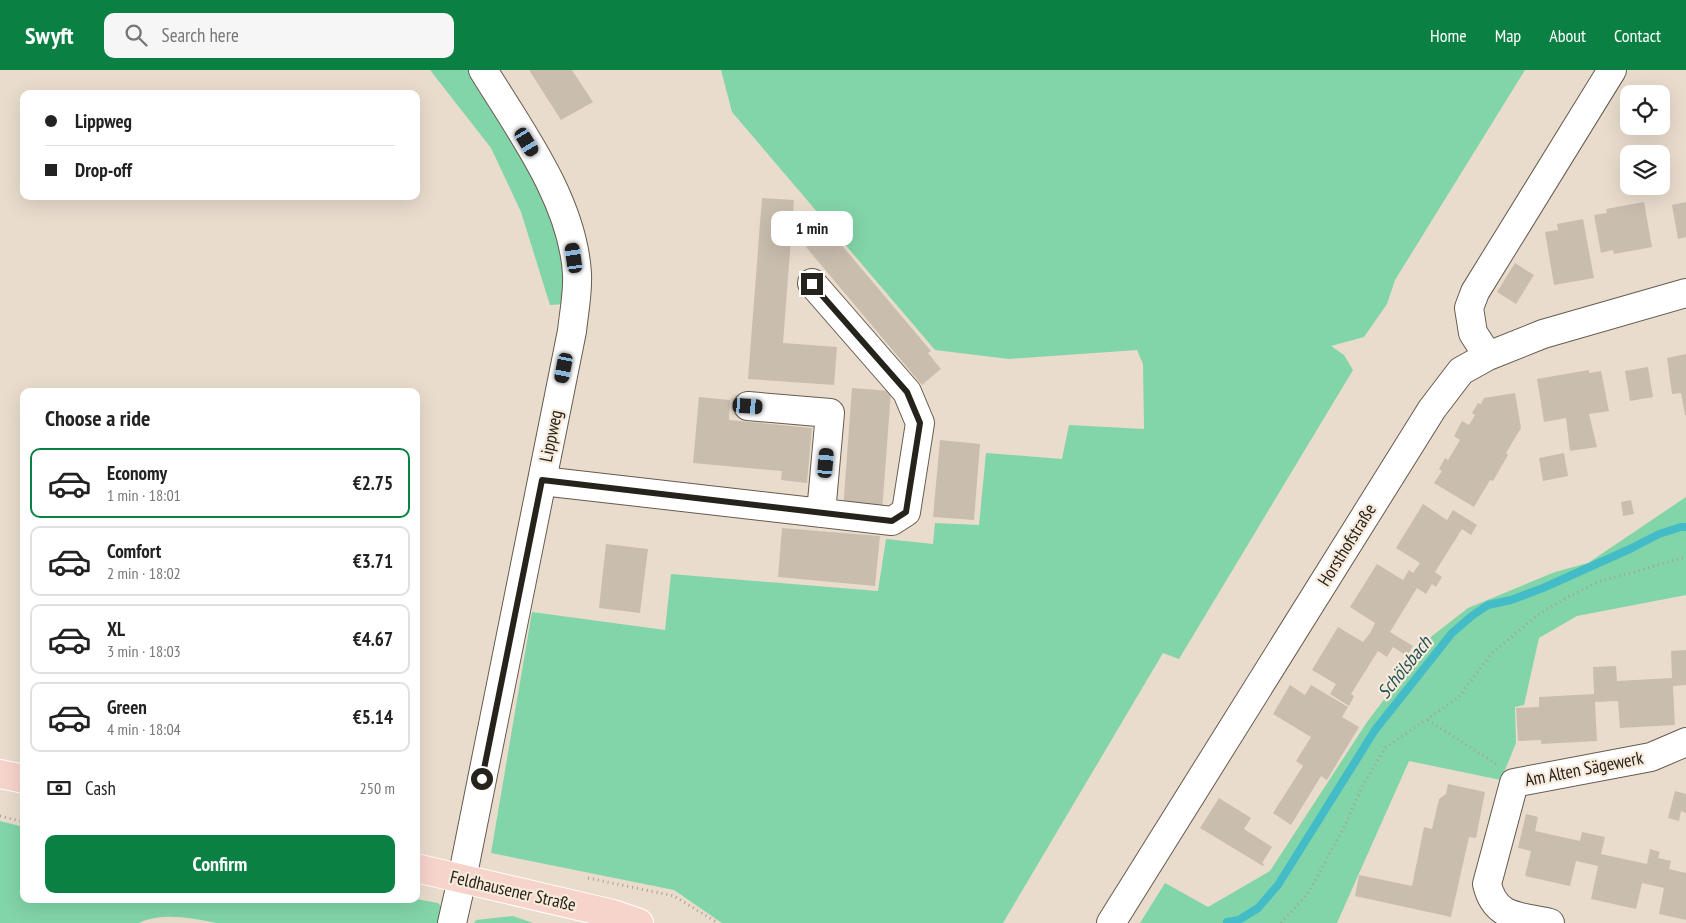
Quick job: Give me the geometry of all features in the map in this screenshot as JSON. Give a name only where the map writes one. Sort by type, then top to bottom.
[{"type":"main road","points":[[0,774],[20,778]]},
{"type":"main road","name":"Feldhausener Straße","points":[[420,869],[613,914],[639,923]]},
{"type":"street","name":"Lippweg","points":[[452,923],[572,331],[577,274],[572,241],[561,207],[535,155],[483,70]]},
{"type":"street","points":[[1488,356],[1473,333],[1469,308],[1475,292],[1612,70]]},
{"type":"street","points":[[542,480],[892,521],[906,512],[920,423],[907,392],[812,284]]},
{"type":"street","name":"Horsthofstraße","points":[[1111,923],[1432,409],[1461,371],[1488,356],[1543,334],[1686,294]]},
{"type":"street","points":[[748,406],[830,413],[821,513]]},
{"type":"street","name":"Am Alten Sägewerk","points":[[1550,923],[1509,914],[1500,909],[1490,898],[1487,884],[1514,783],[1651,756],[1686,742]]},
{"type":"path","points":[[1281,923],[1309,892],[1345,825],[1362,787],[1386,748],[1458,697],[1491,654],[1540,613],[1598,582],[1686,557]]},
{"type":"path","points":[[1428,720],[1500,767],[1514,783]]},
{"type":"path","points":[[0,816],[20,821]]},
{"type":"green space","points":[[430,70],[471,70],[543,193],[563,249],[565,304],[550,305],[521,212],[491,148]]},
{"type":"green space","points":[[721,70],[1525,70],[1395,280],[1387,304],[1364,337],[1331,346],[1344,355],[1353,370],[1179,659],[1163,653],[1003,923],[722,923],[674,890],[491,853],[532,612],[665,630],[671,574],[878,591],[886,539],[933,544],[935,523],[979,525],[986,453],[1062,459],[1069,425],[1144,429],[1143,364],[1137,350],[1009,359],[935,350],[732,112]]},
{"type":"green space","points":[[1686,497],[1686,595],[1577,616],[1539,638],[1524,705],[1515,707],[1516,743],[1501,780],[1409,761],[1337,923],[1140,923],[1165,883],[1208,907],[1270,871],[1367,722],[1432,636],[1468,608],[1555,572],[1588,563]]},
{"type":"green space","points":[[0,821],[20,826],[20,903],[420,903],[420,900],[438,903],[442,907],[440,923],[216,923],[167,917],[139,923],[0,923]]},
{"type":"green space","points":[[513,916],[533,923],[474,923],[476,920]]},
{"type":"building","points":[[529,70],[572,70],[593,102],[561,120]]},
{"type":"building","points":[[762,198],[794,200],[783,343],[837,347],[834,385],[748,379]]},
{"type":"building","points":[[1644,202],[1652,247],[1614,254],[1613,250],[1601,253],[1594,215],[1607,213],[1606,209]]},
{"type":"building","points":[[1686,202],[1686,237],[1678,239],[1672,205]]},
{"type":"building","points":[[1583,219],[1594,278],[1554,285],[1545,232],[1558,230],[1557,224]]},
{"type":"building","points":[[828,229],[931,351],[928,353],[941,369],[922,385],[806,247]]},
{"type":"building","points":[[1515,263],[1534,275],[1516,304],[1497,292]]},
{"type":"building","points":[[1686,354],[1685,415],[1681,393],[1672,394],[1667,358]]},
{"type":"building","points":[[1648,367],[1653,397],[1630,401],[1625,371]]},
{"type":"building","points":[[1589,370],[1589,373],[1601,371],[1609,411],[1589,414],[1597,447],[1570,451],[1566,418],[1544,422],[1537,379]]},
{"type":"building","points":[[852,388],[891,391],[882,512],[843,509]]},
{"type":"building","points":[[1515,393],[1521,428],[1506,453],[1508,455],[1493,481],[1490,480],[1474,507],[1434,483],[1442,471],[1439,469],[1445,458],[1448,460],[1460,440],[1454,436],[1462,421],[1469,425],[1475,415],[1472,413],[1478,403],[1481,404],[1484,398]]},
{"type":"building","points":[[699,397],[730,400],[729,420],[812,428],[807,483],[781,480],[782,471],[693,463]]},
{"type":"building","points":[[940,440],[980,444],[974,520],[933,517]]},
{"type":"building","points":[[1564,453],[1568,476],[1543,481],[1539,458]]},
{"type":"building","points":[[1631,500],[1634,514],[1623,516],[1621,502]]},
{"type":"building","points":[[1423,504],[1447,520],[1453,510],[1477,525],[1471,535],[1462,529],[1435,572],[1442,577],[1436,587],[1432,584],[1426,594],[1417,588],[1390,632],[1413,646],[1407,656],[1393,647],[1387,657],[1378,651],[1351,694],[1354,696],[1349,706],[1330,694],[1336,684],[1312,670],[1338,627],[1363,642],[1370,633],[1375,623],[1350,607],[1377,564],[1403,580],[1409,570],[1413,573],[1420,563],[1396,548]]},
{"type":"building","points":[[782,528],[880,536],[875,586],[778,577]]},
{"type":"building","points":[[606,544],[648,549],[640,613],[599,608]]},
{"type":"building","points":[[1686,650],[1686,685],[1673,686],[1675,725],[1620,728],[1618,701],[1595,702],[1597,741],[1541,744],[1541,740],[1518,741],[1516,708],[1539,707],[1539,697],[1594,694],[1593,667],[1616,666],[1617,681],[1672,678],[1671,651]]},
{"type":"building","points":[[1290,685],[1305,695],[1311,685],[1348,707],[1342,717],[1359,727],[1327,780],[1321,776],[1291,825],[1273,813],[1303,766],[1296,761],[1311,737],[1273,714]]},
{"type":"building","points":[[1448,784],[1485,792],[1476,838],[1469,837],[1451,917],[1355,896],[1359,875],[1412,886],[1424,827],[1432,829],[1439,799],[1446,794]]},
{"type":"building","points":[[1675,791],[1686,794],[1686,813],[1681,811],[1679,821],[1668,818]]},
{"type":"building","points":[[1219,798],[1251,818],[1244,829],[1272,847],[1262,863],[1264,864],[1263,866],[1200,828]]},
{"type":"building","points":[[1526,814],[1538,817],[1535,831],[1580,841],[1582,832],[1605,837],[1601,854],[1647,864],[1650,849],[1660,852],[1658,858],[1671,861],[1669,869],[1686,873],[1686,920],[1659,914],[1664,888],[1642,883],[1636,909],[1591,899],[1598,866],[1576,861],[1570,886],[1525,876],[1531,851],[1518,848]]},
{"type":"waterway","name":"Schölsbach","points":[[1227,922],[1239,920],[1258,908],[1278,885],[1375,730],[1452,633],[1488,605],[1511,600],[1543,588],[1659,534],[1686,527]]},
{"type":"route","points":[[482,779],[542,480],[892,521],[906,512],[920,423],[907,392],[812,284]]}]
